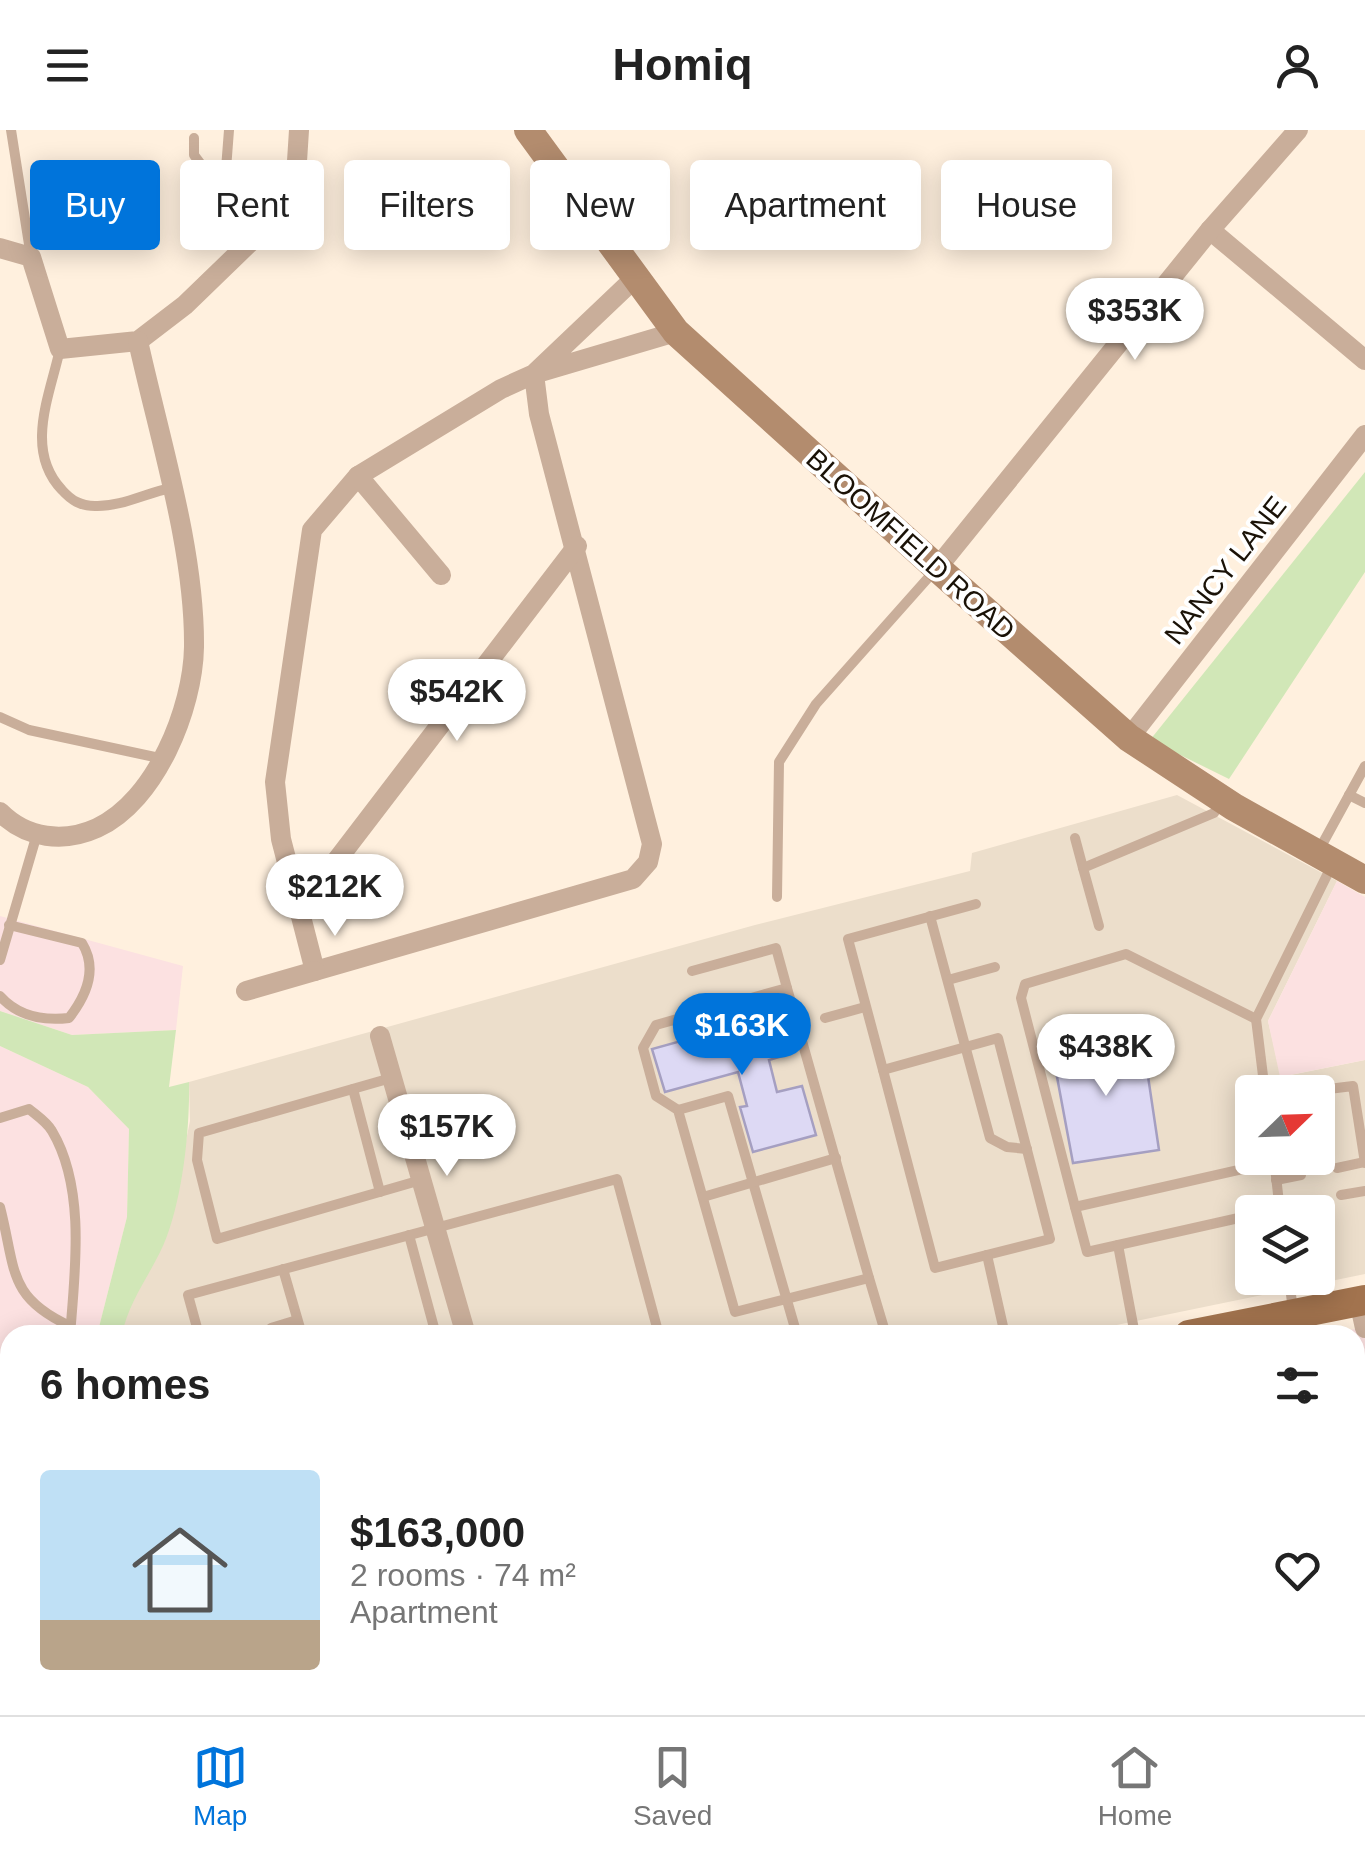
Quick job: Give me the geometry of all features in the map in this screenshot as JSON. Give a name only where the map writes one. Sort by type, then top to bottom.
[{"type":"main road","points":[[1239,1325],[1294,1314],[1363,1309]]},
{"type":"street","points":[[297,160],[299,130]]},
{"type":"street","name":"BLOOMFIELD ROAD","points":[[528,130],[676,332],[937,568],[1129,738],[1222,800],[1365,880]]},
{"type":"street","points":[[937,568],[1210,230],[1298,130]]},
{"type":"street","points":[[1210,230],[1365,360]]},
{"type":"street","points":[[0,248],[31,257],[60,349],[138,341],[186,305],[240,250]]},
{"type":"street","points":[[315,971],[281,840],[275,782],[312,530],[358,476],[534,374],[636,277]]},
{"type":"street","points":[[534,374],[676,332]]},
{"type":"street","points":[[0,812],[36,834],[79,836],[104,824],[142,792],[164,759],[190,680],[194,649],[187,577],[138,341]]},
{"type":"street","points":[[246,991],[633,879],[648,862],[652,844],[578,546],[539,413],[534,374]]},
{"type":"street","name":"NANCY LANE","points":[[1129,738],[1365,435]]},
{"type":"street","points":[[358,476],[441,574]]},
{"type":"street","points":[[298,912],[578,546]]},
{"type":"street","points":[[380,1036],[463,1325]]},
{"type":"lane","points":[[11,130],[31,257]]},
{"type":"lane","points":[[227,160],[229,130]]},
{"type":"lane","points":[[194,138],[198,160]]},
{"type":"lane","points":[[60,349],[42,426],[42,452],[51,478],[72,501],[93,506],[116,504],[171,488]]},
{"type":"lane","points":[[777,897],[779,762],[816,704],[937,568]]},
{"type":"lane","points":[[0,717],[29,730],[164,759]]},
{"type":"lane","points":[[1263,1075],[1256,1018],[1349,795],[1365,766]]},
{"type":"lane","points":[[1349,795],[1365,803]]},
{"type":"lane","points":[[1083,868],[1214,813],[1222,800]]},
{"type":"lane","points":[[0,960],[36,834]]},
{"type":"lane","points":[[1074,838],[1099,926]]},
{"type":"lane","points":[[883,1070],[998,1038],[1050,1238],[934,1268],[848,939],[976,904]]},
{"type":"lane","points":[[930,916],[990,1138],[1027,1149]]},
{"type":"lane","points":[[0,996],[13,1010],[51,1020],[69,1018],[81,1003],[92,970],[82,943],[10,925]]},
{"type":"lane","points":[[692,971],[776,948],[883,1325]]},
{"type":"lane","points":[[1235,1218],[1087,1252],[1021,998],[1025,984],[1126,954],[1256,1018]]},
{"type":"lane","points":[[948,980],[995,967]]},
{"type":"lane","points":[[787,988],[656,1024],[643,1048],[656,1096],[678,1110],[735,1312],[870,1278]]},
{"type":"lane","points":[[825,1018],[865,1007]]},
{"type":"lane","points":[[392,1078],[198,1133],[197,1160],[217,1239],[421,1180]]},
{"type":"lane","points":[[1335,1088],[1353,1086],[1365,1163],[1337,1168]]},
{"type":"lane","points":[[353,1089],[380,1192]]},
{"type":"lane","points":[[678,1110],[728,1096],[793,1325]]},
{"type":"lane","points":[[0,1118],[29,1109],[52,1129],[62,1160],[76,1244],[70,1325]]},
{"type":"lane","points":[[703,1196],[836,1158]]},
{"type":"lane","points":[[1076,1207],[1235,1169]]},
{"type":"lane","points":[[1276,1175],[1278,1195]]},
{"type":"lane","points":[[1276,1180],[1302,1175]]},
{"type":"lane","points":[[196,1325],[188,1295],[617,1180],[655,1325]]},
{"type":"lane","points":[[1341,1195],[1365,1191]]},
{"type":"lane","points":[[0,1207],[23,1296],[62,1325]]},
{"type":"lane","points":[[409,1235],[433,1325]]},
{"type":"lane","points":[[1118,1245],[1133,1325]]},
{"type":"lane","points":[[988,1255],[1003,1325]]},
{"type":"lane","points":[[283,1269],[299,1325]]},
{"type":"lane","points":[[1291,1295],[1294,1314]]},
{"type":"lane","points":[[281,1325],[298,1320]]},
{"type":"shaded area","points":[[1177,795],[1337,881],[1268,1021],[1281,1075],[1235,1075],[1235,1175],[1335,1175],[1335,1075],[1291,1075],[1365,1060],[1365,1274],[1335,1280],[1335,1195],[1235,1195],[1235,1295],[1263,1295],[1117,1325],[124,1325],[126,1313],[167,1235],[190,1121],[189,1082],[755,925],[970,871],[972,853]]},
{"type":"shaded area","points":[[1337,881],[1365,897],[1365,1060],[1280,1075],[1268,1021]]},
{"type":"shaded area","points":[[0,916],[183,966],[176,1030],[72,1035],[0,1011]]},
{"type":"shaded area","points":[[0,1046],[88,1087],[129,1129],[127,1217],[100,1325],[0,1325]]},
{"type":"green space","points":[[1365,472],[1365,572],[1229,779],[1150,740]]},
{"type":"green space","points":[[0,1011],[72,1035],[176,1030],[169,1087],[189,1082],[181,1181],[167,1236],[125,1325],[100,1325],[127,1217],[129,1129],[88,1087],[0,1046]]},
{"type":"building","points":[[775,1015],[786,1055],[769,1060],[777,1092],[802,1086],[816,1135],[753,1152],[740,1107],[747,1106],[738,1072],[665,1092],[652,1049]]},
{"type":"building","points":[[1142,1036],[1159,1150],[1073,1163],[1052,1050]]}]
